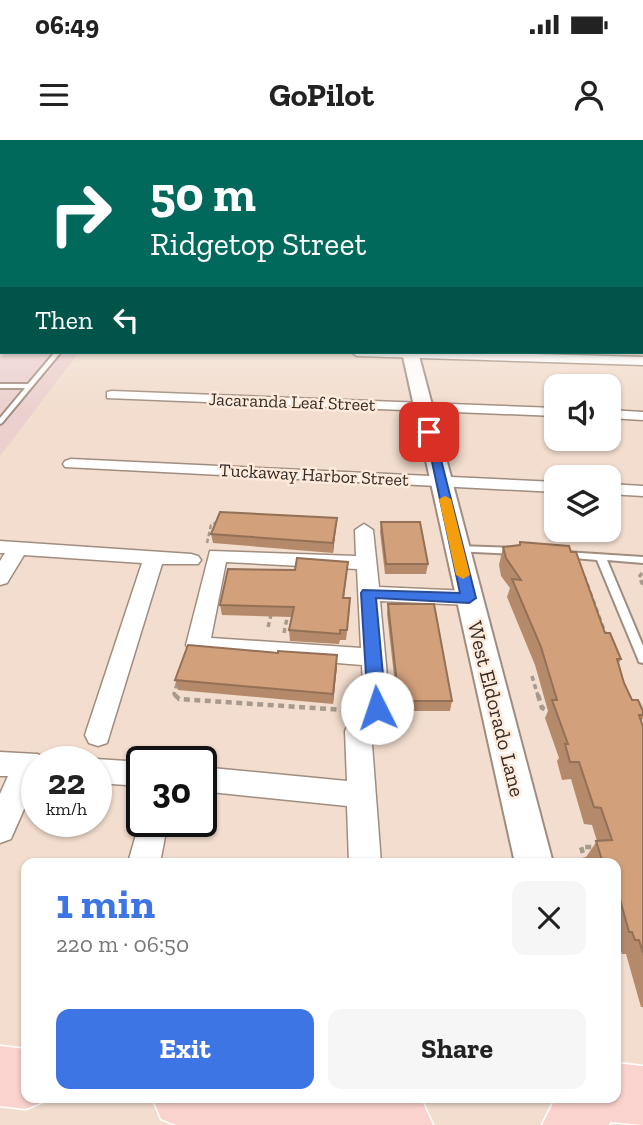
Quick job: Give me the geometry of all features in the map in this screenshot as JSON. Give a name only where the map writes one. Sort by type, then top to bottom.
[{"type":"main road","points":[[0,1076],[21,1078]]},
{"type":"main road","points":[[621,1095],[643,1097]]},
{"type":"main road","points":[[242,1103],[331,1112],[401,1125]]},
{"type":"main road","points":[[574,1125],[586,1103]]},
{"type":"street","name":"West Eldorado Lane","points":[[410,354],[533,858]]},
{"type":"street","points":[[439,354],[643,361]]},
{"type":"street","name":"Jacaranda Leaf Street","points":[[112,395],[544,412]]},
{"type":"street","points":[[621,415],[643,416]]},
{"type":"street","name":"Tuckaway Harbor Street","points":[[71,464],[544,486]]},
{"type":"street","points":[[621,490],[643,491]]},
{"type":"street","points":[[364,530],[377,708]]},
{"type":"street","points":[[0,578],[9,548],[191,560]]},
{"type":"street","points":[[366,563],[217,555],[198,645],[373,657]]},
{"type":"street","points":[[98,735],[154,558]]},
{"type":"street","points":[[368,593],[469,598]]},
{"type":"street","points":[[358,731],[365,858]]},
{"type":"street","points":[[0,829],[21,765]]},
{"type":"street","points":[[217,781],[362,795]]},
{"type":"street","points":[[145,858],[150,837]]},
{"type":"lane","points":[[0,422],[56,354]]},
{"type":"lane","points":[[0,386],[30,386]]},
{"type":"lane","points":[[457,549],[526,552]]},
{"type":"lane","points":[[551,554],[602,561],[643,560]]},
{"type":"lane","points":[[602,561],[643,659]]},
{"type":"path","points":[[217,555],[206,544],[211,525],[217,521],[230,522]]},
{"type":"path","points":[[281,650],[290,601],[285,600],[293,559]]},
{"type":"path","points":[[602,561],[580,566],[608,640]]},
{"type":"path","points":[[642,573],[639,577],[643,585]]},
{"type":"path","points":[[268,627],[271,614]]},
{"type":"path","points":[[587,616],[600,617]]},
{"type":"path","points":[[198,645],[186,653],[174,694],[179,699],[344,710],[344,706],[377,708]]},
{"type":"path","points":[[532,676],[542,708],[560,712]]},
{"type":"path","points":[[585,858],[581,846],[606,848]]},
{"type":"shaded area","points":[[0,354],[77,354],[0,456]]},
{"type":"building","points":[[220,512],[337,518],[333,543],[211,534]]},
{"type":"building","points":[[381,522],[420,522],[428,564],[386,564]]},
{"type":"building","points":[[520,542],[569,546],[571,552],[576,552],[605,633],[610,633],[621,659],[617,659],[624,683],[632,700],[638,700],[643,711],[643,715],[639,715],[643,727],[643,953],[639,940],[635,940],[632,932],[629,932],[621,903],[621,858],[601,858],[596,841],[612,840],[601,808],[594,807],[579,762],[570,762],[565,744],[568,744],[552,700],[557,700],[541,647],[512,579],[521,580],[506,558],[503,547],[520,545]]},
{"type":"building","points":[[297,558],[348,562],[343,598],[350,598],[347,630],[340,630],[340,634],[289,630],[294,607],[220,605],[228,569],[295,570]]},
{"type":"building","points":[[388,604],[434,604],[452,701],[399,701]]},
{"type":"building","points":[[188,645],[337,655],[333,694],[175,680]]},
{"type":"slow traffic","points":[[445,499],[463,575]]},
{"type":"route","points":[[377,708],[368,593],[469,598],[429,432]]}]
